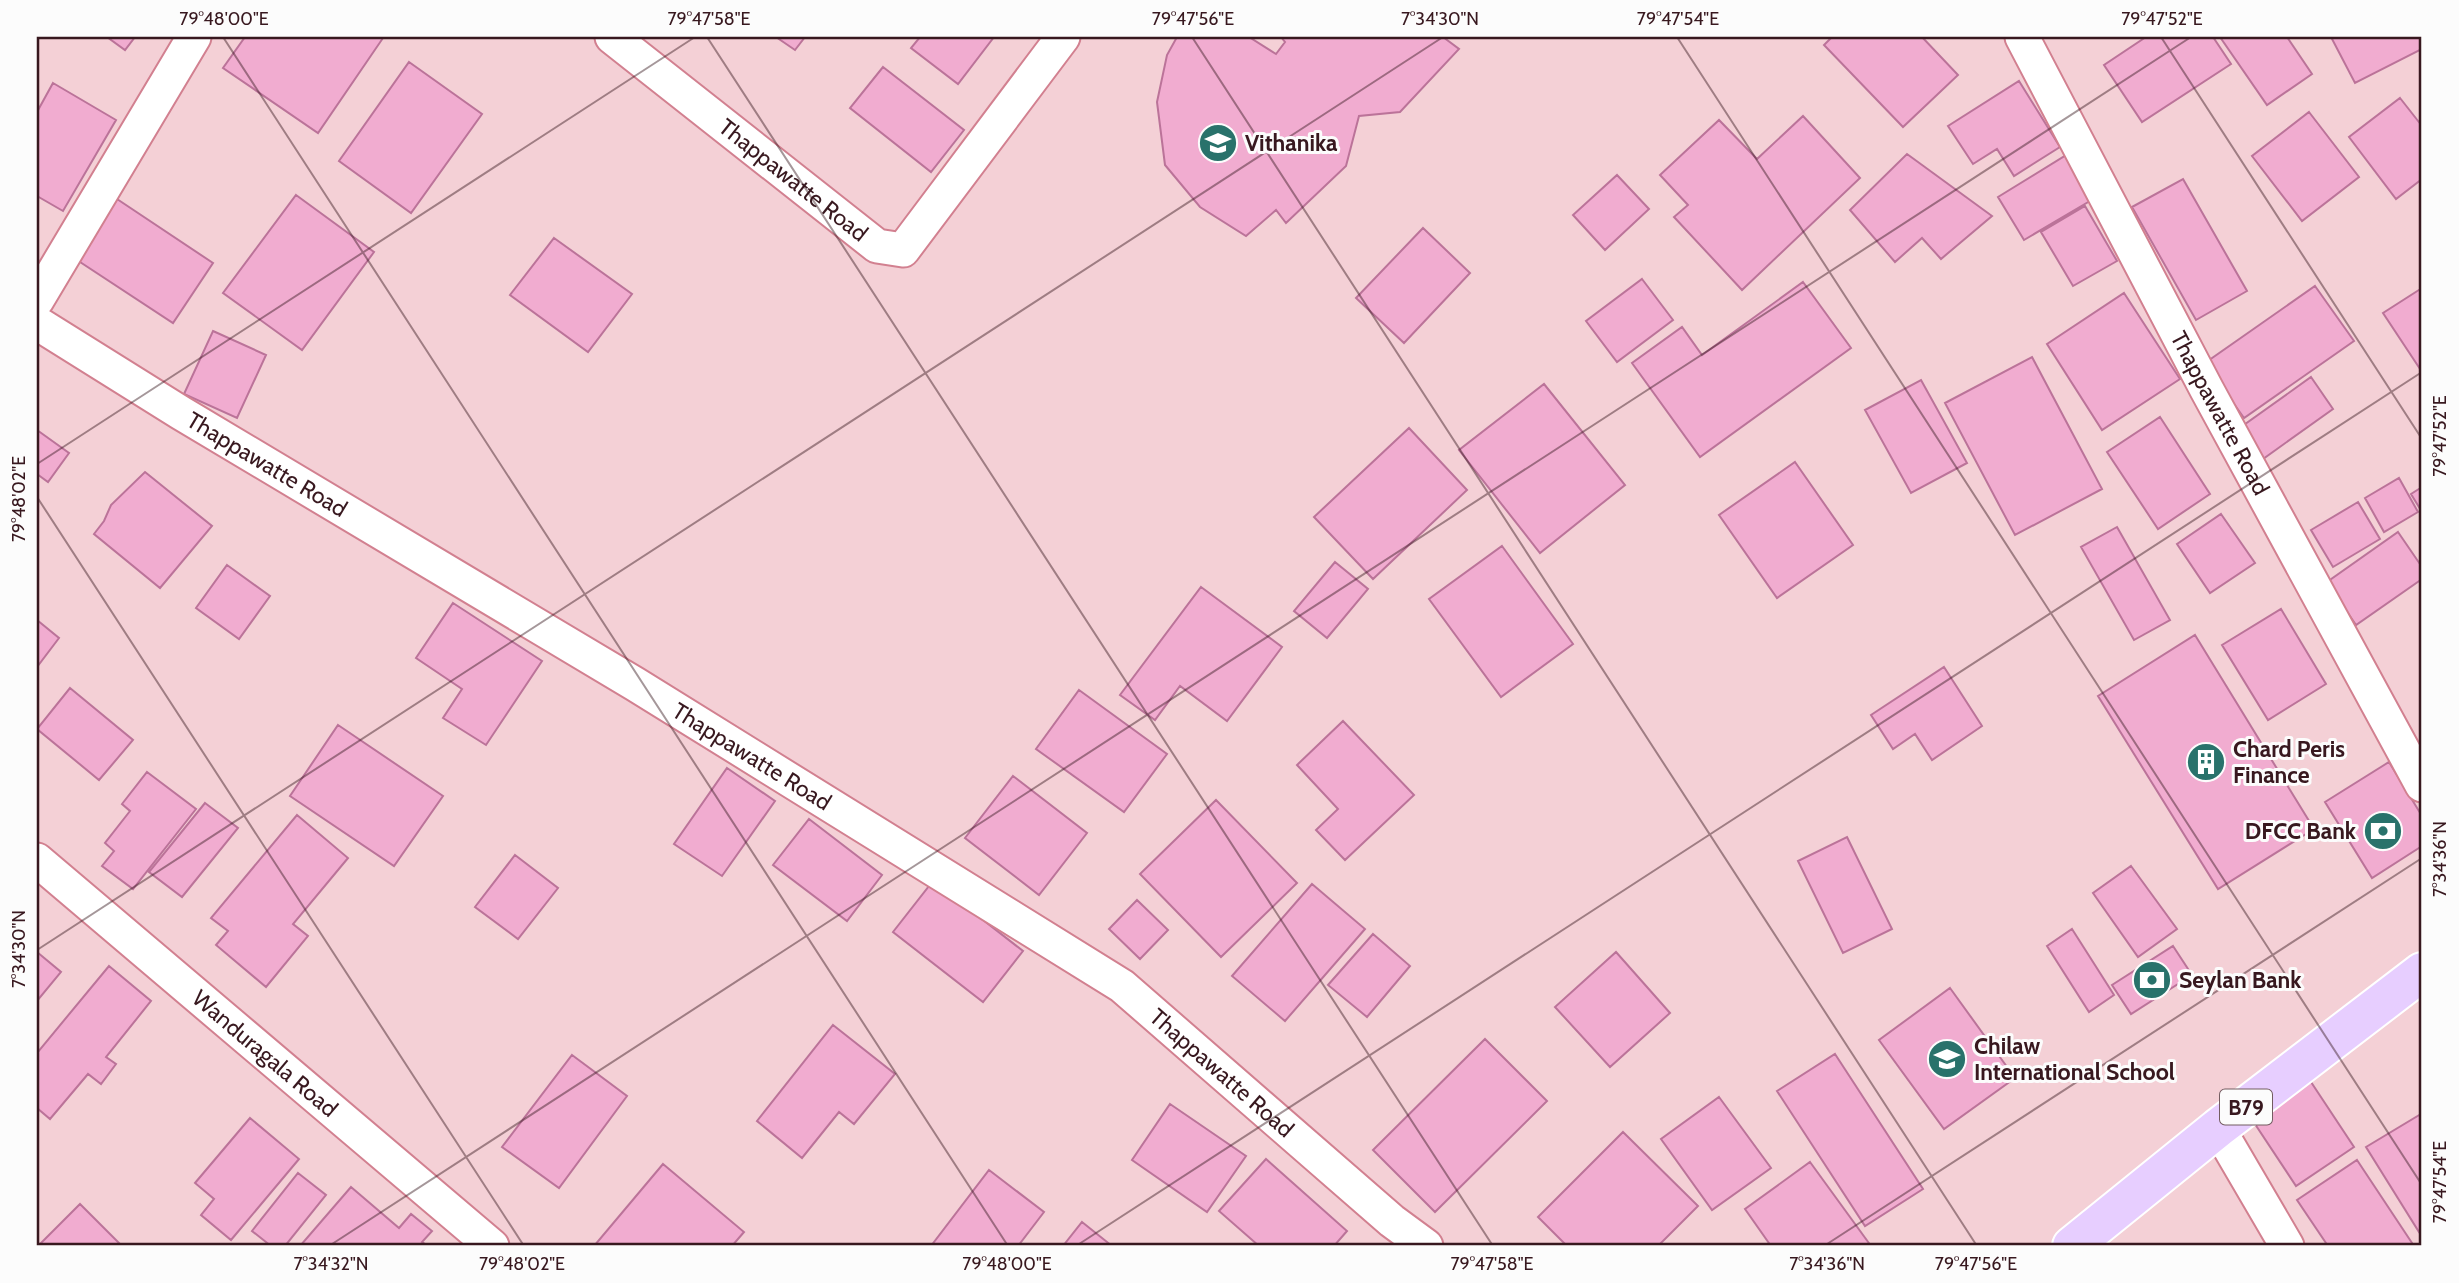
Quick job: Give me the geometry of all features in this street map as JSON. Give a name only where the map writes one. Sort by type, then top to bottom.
[{"type":"main road","name":"B79","points":[[2072,1246],[2218,1128],[2422,972]]},
{"type":"street","points":[[37,300],[194,37]]},
{"type":"street","name":"Thappawatte Road","points":[[612,37],[877,246],[903,250],[1063,37]]},
{"type":"street","name":"Thappawatte Road","points":[[2022,37],[2207,390],[2422,785]]},
{"type":"street","name":"Thappawatte Road","points":[[37,323],[635,684],[1122,986],[1392,1221],[1426,1246]]},
{"type":"street","name":"Wanduragala Road","points":[[37,860],[492,1246]]},
{"type":"street","points":[[2218,1128],[2287,1246]]},
{"type":"building","points":[[107,37],[135,37],[125,50]]},
{"type":"building","points":[[245,37],[383,38],[318,133],[223,68]]},
{"type":"building","points":[[776,37],[805,37],[795,50]]},
{"type":"building","points":[[920,37],[994,37],[958,84],[911,48]]},
{"type":"building","points":[[1177,37],[1249,37],[1276,54],[1285,42],[1281,37],[1443,37],[1459,49],[1400,112],[1359,116],[1346,166],[1286,223],[1276,210],[1246,236],[1200,207],[1165,165],[1157,102],[1167,55]]},
{"type":"building","points":[[1832,37],[1922,37],[1958,75],[1903,127],[1824,45]]},
{"type":"building","points":[[2146,37],[2213,37],[2231,64],[2142,122],[2104,65]]},
{"type":"building","points":[[2220,37],[2287,37],[2312,74],[2267,105]]},
{"type":"building","points":[[2331,37],[2422,37],[2422,49],[2355,83]]},
{"type":"building","points":[[409,62],[482,114],[411,213],[339,161]]},
{"type":"building","points":[[883,67],[964,130],[931,172],[850,108]]},
{"type":"building","points":[[2019,81],[2060,147],[2014,176],[1997,149],[1973,164],[1948,126]]},
{"type":"building","points":[[53,83],[116,120],[63,211],[37,196],[37,112]]},
{"type":"building","points":[[2400,98],[2422,126],[2422,179],[2396,199],[2349,137]]},
{"type":"building","points":[[2309,112],[2359,177],[2302,221],[2252,156]]},
{"type":"building","points":[[1803,116],[1860,178],[1742,290],[1674,217],[1688,205],[1660,175],[1719,120],[1757,159]]},
{"type":"building","points":[[1907,154],[1992,216],[1941,259],[1922,238],[1895,262],[1850,210]]},
{"type":"building","points":[[2068,154],[2095,198],[2024,240],[1998,197]]},
{"type":"building","points":[[1617,175],[1649,209],[1605,250],[1573,215]]},
{"type":"building","points":[[2183,179],[2247,291],[2196,320],[2132,207]]},
{"type":"building","points":[[296,195],[374,252],[302,350],[223,293]]},
{"type":"building","points":[[117,199],[213,263],[173,323],[77,260]]},
{"type":"building","points":[[2085,206],[2117,261],[2073,286],[2041,232]]},
{"type":"building","points":[[1423,228],[1470,273],[1404,343],[1356,298]]},
{"type":"building","points":[[554,238],[632,294],[588,352],[510,295]]},
{"type":"building","points":[[1642,279],[1673,320],[1617,362],[1586,321]]},
{"type":"building","points":[[1803,282],[1851,348],[1700,457],[1632,363],[1682,327],[1702,355]]},
{"type":"building","points":[[2315,286],[2354,341],[2244,418],[2205,363]]},
{"type":"building","points":[[2422,288],[2422,372],[2383,313]]},
{"type":"building","points":[[2124,293],[2180,379],[2102,430],[2047,344]]},
{"type":"building","points":[[213,331],[266,355],[237,418],[184,394]]},
{"type":"building","points":[[2032,357],[2102,489],[2015,535],[1945,403]]},
{"type":"building","points":[[2311,377],[2333,409],[2256,464],[2234,432]]},
{"type":"building","points":[[1921,380],[1967,463],[1911,493],[1865,410]]},
{"type":"building","points":[[1544,384],[1625,485],[1540,553],[1459,450]]},
{"type":"building","points":[[2160,417],[2210,494],[2158,529],[2107,452]]},
{"type":"building","points":[[1409,428],[1467,490],[1373,579],[1314,517]]},
{"type":"building","points":[[37,430],[69,453],[48,482],[37,474]]},
{"type":"building","points":[[1795,462],[1853,545],[1777,598],[1719,515]]},
{"type":"building","points":[[145,472],[212,526],[160,588],[94,534],[111,505]]},
{"type":"building","points":[[2399,478],[2418,512],[2384,532],[2365,498]]},
{"type":"building","points":[[2422,487],[2422,512],[2411,494]]},
{"type":"building","points":[[2358,502],[2380,539],[2333,567],[2311,530]]},
{"type":"building","points":[[2221,514],[2255,563],[2210,593],[2177,544]]},
{"type":"building","points":[[2117,527],[2170,620],[2134,640],[2081,547]]},
{"type":"building","points":[[2398,532],[2422,567],[2422,579],[2356,625],[2327,582]]},
{"type":"building","points":[[1502,546],[1573,644],[1501,697],[1429,599]]},
{"type":"building","points":[[1335,562],[1368,589],[1327,638],[1294,611]]},
{"type":"building","points":[[227,565],[270,596],[239,639],[196,608]]},
{"type":"building","points":[[1201,587],[1282,647],[1227,721],[1180,686],[1155,720],[1120,695]]},
{"type":"building","points":[[453,603],[542,661],[486,745],[443,718],[462,689],[416,658]]},
{"type":"building","points":[[2281,609],[2326,684],[2268,720],[2222,645]]},
{"type":"building","points":[[37,620],[59,638],[37,667]]},
{"type":"building","name":"Chard Peris Finance","points":[[2195,635],[2314,829],[2218,889],[2098,696]]},
{"type":"building","points":[[1944,667],[1982,726],[1932,760],[1915,734],[1893,749],[1871,715]]},
{"type":"building","points":[[70,688],[133,740],[99,780],[37,729]]},
{"type":"building","points":[[1079,690],[1167,754],[1124,812],[1036,749]]},
{"type":"building","points":[[1343,721],[1414,795],[1345,860],[1316,830],[1338,809],[1297,765]]},
{"type":"building","points":[[338,725],[443,796],[394,866],[290,796]]},
{"type":"building","name":"DFCC Bank","points":[[2389,762],[2422,816],[2422,846],[2372,878],[2325,802]]},
{"type":"building","points":[[727,768],[775,801],[722,876],[674,844]]},
{"type":"building","points":[[147,772],[196,809],[133,889],[102,866],[114,851],[105,843],[130,811],[122,804]]},
{"type":"building","points":[[1013,776],[1087,833],[1039,895],[965,838]]},
{"type":"building","points":[[1216,800],[1297,883],[1221,957],[1140,874]]},
{"type":"building","points":[[205,803],[238,828],[182,897],[149,872]]},
{"type":"building","points":[[297,815],[348,858],[293,924],[308,936],[266,987],[216,945],[228,931],[211,918]]},
{"type":"building","points":[[809,819],[882,875],[847,921],[773,865]]},
{"type":"building","points":[[1847,837],[1892,929],[1843,953],[1798,861]]},
{"type":"building","points":[[515,855],[558,888],[518,939],[475,907]]},
{"type":"building","points":[[2131,866],[2177,929],[2138,957],[2093,893]]},
{"type":"building","points":[[933,881],[1023,951],[983,1002],[893,932]]},
{"type":"building","points":[[1312,884],[1365,929],[1285,1021],[1232,976]]},
{"type":"building","points":[[1137,900],[1168,930],[1140,959],[1109,929]]},
{"type":"building","points":[[2072,929],[2114,995],[2089,1012],[2047,946]]},
{"type":"building","points":[[1373,934],[1410,966],[1367,1017],[1328,985]]},
{"type":"building","name":"Seylan Bank","points":[[2173,946],[2192,975],[2131,1014],[2112,985]]},
{"type":"building","points":[[37,952],[61,972],[37,1001]]},
{"type":"building","points":[[1616,952],[1670,1013],[1610,1067],[1555,1007]]},
{"type":"building","points":[[109,966],[151,1001],[106,1057],[116,1064],[101,1084],[88,1074],[50,1119],[37,1108],[37,1053]]},
{"type":"building","name":"Chilaw International School","points":[[1950,988],[2015,1078],[1944,1129],[1879,1040]]},
{"type":"building","points":[[833,1025],[895,1074],[854,1124],[839,1112],[802,1158],[757,1121]]},
{"type":"building","points":[[1485,1039],[1547,1101],[1435,1212],[1373,1150]]},
{"type":"building","points":[[1835,1054],[1923,1189],[1865,1226],[1777,1091]]},
{"type":"building","points":[[572,1055],[627,1096],[559,1188],[502,1147]]},
{"type":"building","points":[[2309,1079],[2354,1147],[2296,1186],[2251,1118]]},
{"type":"building","points":[[1719,1097],[1771,1168],[1712,1210],[1661,1139]]},
{"type":"building","points":[[1170,1104],[1246,1156],[1207,1212],[1132,1160]]},
{"type":"building","points":[[2421,1114],[2422,1230],[2419,1232],[2366,1147]]},
{"type":"building","points":[[250,1118],[299,1159],[231,1240],[201,1215],[214,1199],[195,1183]]},
{"type":"building","points":[[1623,1132],[1698,1206],[1658,1246],[1567,1246],[1538,1217]]},
{"type":"building","points":[[1266,1159],[1347,1231],[1334,1246],[1259,1246],[1219,1211]]},
{"type":"building","points":[[2357,1160],[2414,1246],[2328,1246],[2297,1200]]},
{"type":"building","points":[[1810,1162],[1871,1246],[1771,1246],[1745,1209]]},
{"type":"building","points":[[663,1164],[744,1232],[732,1246],[594,1246]]},
{"type":"building","points":[[989,1170],[1044,1212],[1018,1246],[931,1246]]},
{"type":"building","points":[[298,1173],[326,1195],[285,1246],[271,1246],[252,1231]]},
{"type":"building","points":[[351,1187],[399,1228],[411,1214],[432,1231],[422,1242],[428,1246],[300,1246]]},
{"type":"building","points":[[80,1204],[122,1246],[38,1246]]},
{"type":"building","points":[[1082,1222],[1112,1246],[1063,1246]]},
{"type":"place","name":"Vithanika","points":[[1218,143]]},
{"type":"place","name":"Chard Peris Finance","points":[[2206,762]]},
{"type":"place","name":"DFCC Bank","points":[[2383,831]]},
{"type":"place","name":"Seylan Bank","points":[[2152,980]]},
{"type":"place","name":"Chilaw International School","points":[[1947,1059]]}]
